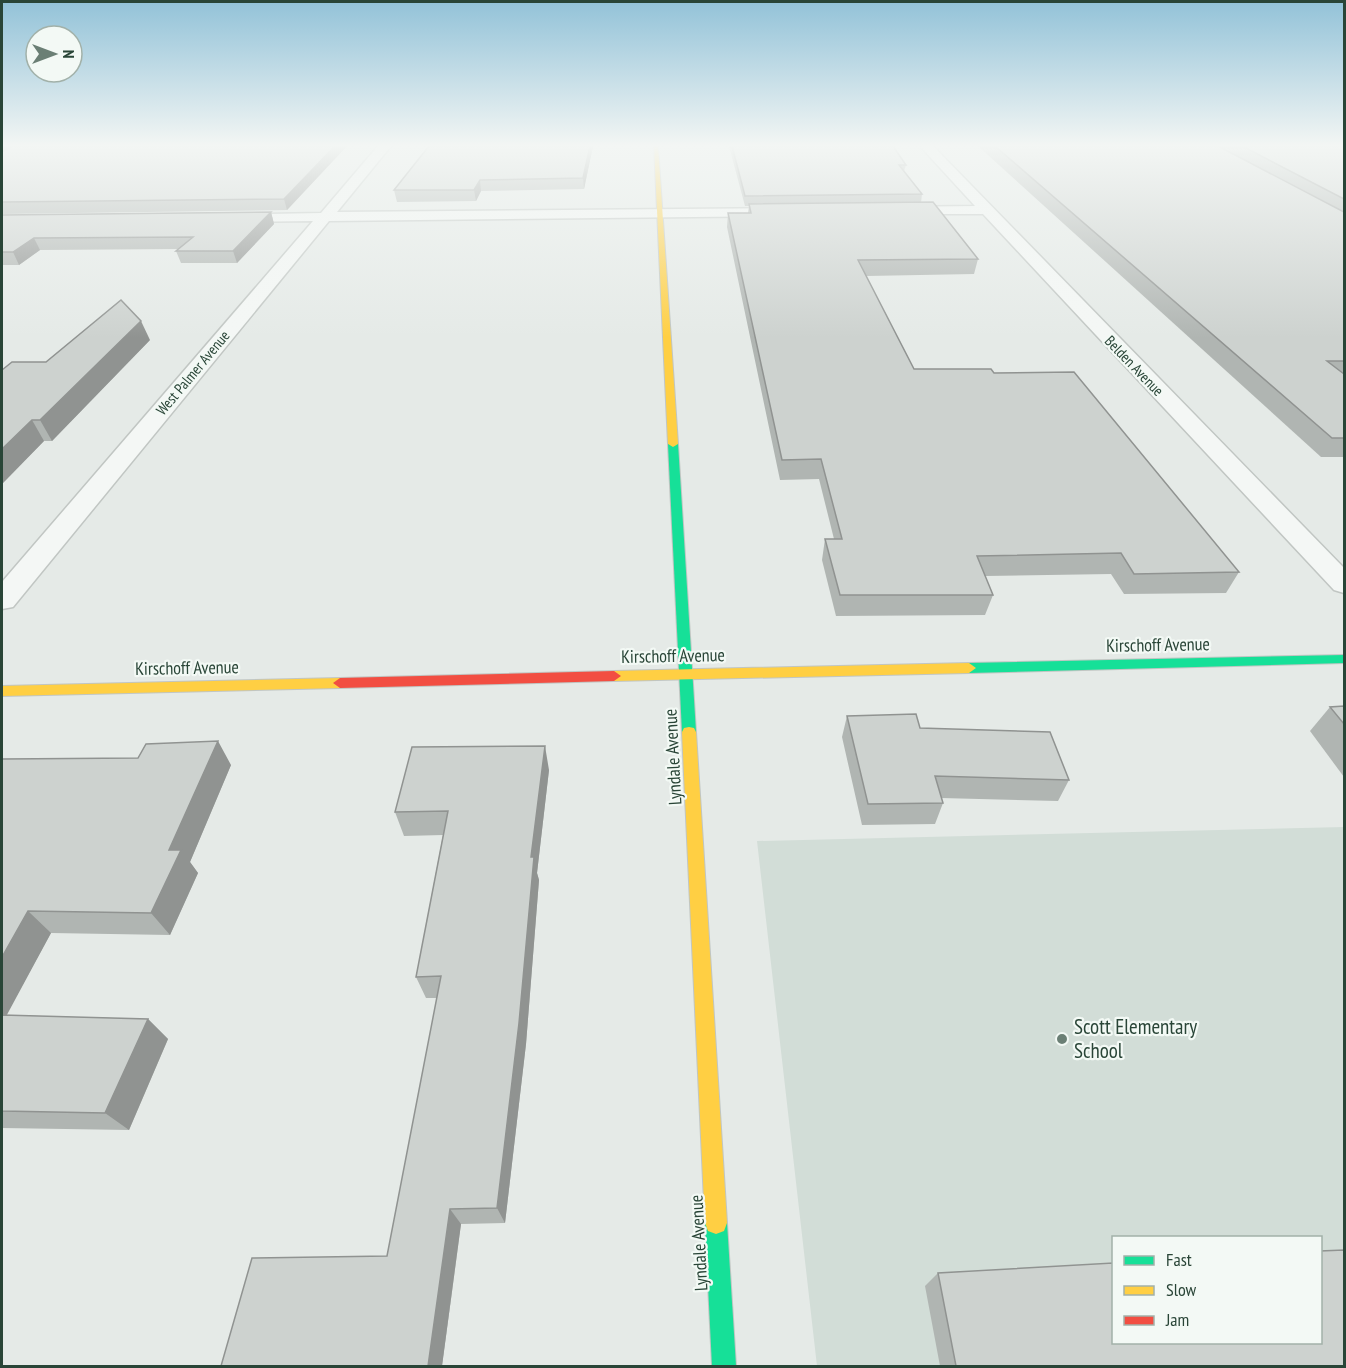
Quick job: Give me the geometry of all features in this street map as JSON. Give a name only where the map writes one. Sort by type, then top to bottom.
[{"type":"street","name":"West Palmer Avenue","points":[[2,600],[330,210]]},
{"type":"street","name":"Lyndale Avenue","points":[[660,210],[724,1366]]},
{"type":"street","points":[[875,211],[983,210]]},
{"type":"street","name":"Belden Avenue","points":[[983,210],[1344,584]]},
{"type":"street","points":[[216,218],[804,212]]},
{"type":"street","name":"Kirschoff Avenue","points":[[2,691],[1344,659]]},
{"type":"shaded area","name":"Scott Elementary School","points":[[1344,827],[1344,1366],[817,1366],[757,841]]},
{"type":"building","points":[[750,210],[939,210],[978,259],[858,260],[914,369],[991,369],[994,373],[1074,372],[1239,572],[1134,574],[1121,553],[977,556],[993,595],[840,595],[825,539],[842,539],[821,459],[782,460],[728,213],[751,213]]},
{"type":"building","points":[[1069,210],[1340,210],[1344,212],[1344,361],[1327,361],[1344,374],[1344,438],[1332,438]]},
{"type":"building","points":[[271,212],[233,251],[176,251],[193,237],[34,238],[13,252],[2,252],[2,215]]},
{"type":"building","points":[[121,300],[141,321],[40,420],[32,420],[2,449],[2,370],[12,362],[46,362]]},
{"type":"building","points":[[1344,706],[1344,724],[1330,707]]},
{"type":"building","points":[[916,714],[920,728],[1050,732],[1069,780],[935,776],[943,803],[868,804],[847,716]]},
{"type":"building","points":[[218,741],[169,850],[181,850],[151,913],[28,911],[2,957],[2,759],[138,758],[146,744]]},
{"type":"building","points":[[545,746],[531,857],[534,857],[519,1023],[497,1208],[450,1209],[428,1366],[221,1366],[252,1258],[387,1256],[441,976],[416,977],[448,811],[395,812],[412,747]]},
{"type":"building","points":[[2,1015],[148,1019],[105,1113],[2,1111]]},
{"type":"building","points":[[1344,1250],[1344,1366],[956,1366],[938,1273],[1112,1263],[1112,1344],[1322,1344],[1322,1251]]},
{"type":"traffic: fast","points":[[673,444],[689,732]]},
{"type":"traffic: fast","points":[[969,668],[1344,659]]},
{"type":"traffic: fast","points":[[716,1223],[724,1366]]},
{"type":"traffic: slow","points":[[660,210],[673,444]]},
{"type":"traffic: slow","points":[[614,676],[969,668]]},
{"type":"traffic: slow","points":[[2,691],[340,683]]},
{"type":"traffic: slow","points":[[689,732],[716,1223]]},
{"type":"traffic: jam","points":[[340,683],[614,676]]},
{"type":"place","name":"Scott Elementary School","points":[[1062,1039]]}]
